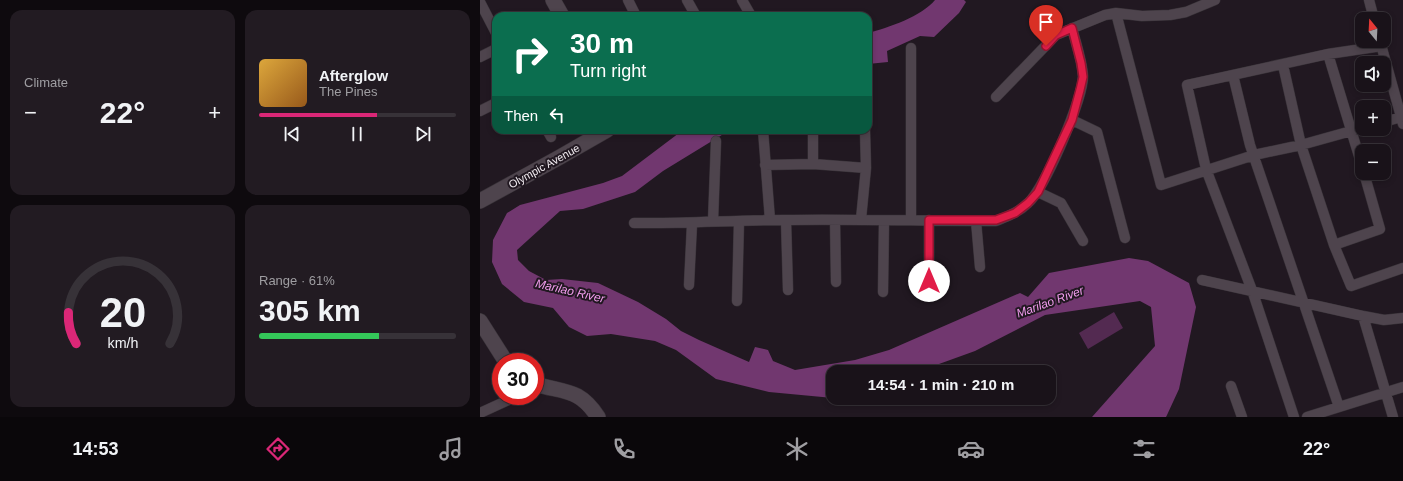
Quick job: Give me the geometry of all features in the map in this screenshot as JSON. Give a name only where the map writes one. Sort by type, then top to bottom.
[{"type":"street","points":[[553,0],[560,12]]},
{"type":"street","points":[[628,0],[634,12]]},
{"type":"street","points":[[687,0],[694,12]]},
{"type":"street","points":[[742,0],[749,12]]},
{"type":"street","points":[[996,97],[1056,35],[1105,15],[1116,13],[1142,16],[1170,15],[1186,12],[1215,0]]},
{"type":"street","points":[[1369,0],[1372,12]]},
{"type":"street","points":[[480,3],[492,26]]},
{"type":"street","points":[[1116,13],[1161,185],[1206,169],[1254,155],[1301,145],[1355,130]]},
{"type":"street","points":[[634,223],[692,224],[713,221],[884,221],[911,219],[976,221],[996,220],[1015,213],[1028,203],[1038,192],[1072,120],[1083,77],[1072,28]]},
{"type":"street","points":[[911,219],[912,48]]},
{"type":"street","points":[[1294,417],[1253,293],[1206,169],[1187,85],[1360,48]]},
{"type":"street","points":[[1382,48],[1399,98],[1402,121],[1391,122]]},
{"type":"street","points":[[480,57],[492,51]]},
{"type":"street","points":[[1328,54],[1355,124]]},
{"type":"street","points":[[1283,65],[1301,145],[1334,244],[1351,286],[1403,268]]},
{"type":"street","points":[[1233,75],[1254,155],[1339,407]]},
{"type":"street","points":[[480,111],[492,105]]},
{"type":"street","points":[[1072,120],[1097,132],[1125,238]]},
{"type":"street","name":"Olympic Avenue","points":[[480,201],[600,134]]},
{"type":"street","points":[[763,134],[770,220]]},
{"type":"street","points":[[813,134],[813,164]]},
{"type":"street","points":[[861,220],[866,168],[865,134]]},
{"type":"street","points":[[713,221],[716,141]]},
{"type":"street","points":[[765,165],[813,164],[866,168]]},
{"type":"street","points":[[1334,244],[1380,229],[1366,180]]},
{"type":"street","points":[[1038,192],[1061,203],[1083,241]]},
{"type":"street","points":[[786,220],[788,290]]},
{"type":"street","points":[[835,220],[836,282]]},
{"type":"street","points":[[929,220],[929,281]]},
{"type":"street","points":[[737,302],[739,221]]},
{"type":"street","points":[[882,292],[884,221]]},
{"type":"street","points":[[976,221],[980,267]]},
{"type":"street","points":[[689,285],[692,224]]},
{"type":"street","points":[[1202,280],[1253,293],[1304,302],[1384,320],[1403,318]]},
{"type":"street","points":[[1363,316],[1393,417]]},
{"type":"street","points":[[480,321],[500,353]]},
{"type":"street","points":[[544,386],[576,395],[587,402],[598,417]]},
{"type":"street","points":[[1231,386],[1242,417]]},
{"type":"street","points":[[1307,417],[1403,388]]},
{"type":"street","points":[[480,413],[497,405]]},
{"type":"shaded area","points":[[1114,312],[1123,328],[1088,349],[1079,333]]},
{"type":"water","points":[[935,0],[964,0],[966,2],[959,13],[934,37],[920,36],[887,51],[888,62],[872,64],[872,32],[904,21],[929,6]]},
{"type":"water","name":"Marilao River","points":[[678,134],[723,134],[663,171],[635,192],[583,209],[560,211],[517,250],[518,260],[529,271],[546,280],[562,279],[598,283],[638,302],[666,319],[681,331],[749,362],[755,347],[768,350],[773,361],[795,370],[855,360],[889,350],[1020,293],[1028,297],[1049,273],[1129,258],[1148,261],[1189,283],[1196,307],[1179,389],[1166,417],[1092,417],[1155,346],[1151,307],[1140,301],[1045,315],[975,351],[937,365],[826,365],[826,397],[769,392],[716,379],[676,350],[655,341],[611,334],[587,336],[569,327],[553,308],[524,302],[502,284],[492,262],[493,240],[507,213],[520,205],[603,183],[622,176]]},
{"type":"route","points":[[929,281],[929,220],[996,220],[1015,213],[1028,203],[1038,192],[1072,120],[1083,77],[1072,28],[1056,35],[1046,46]]}]
